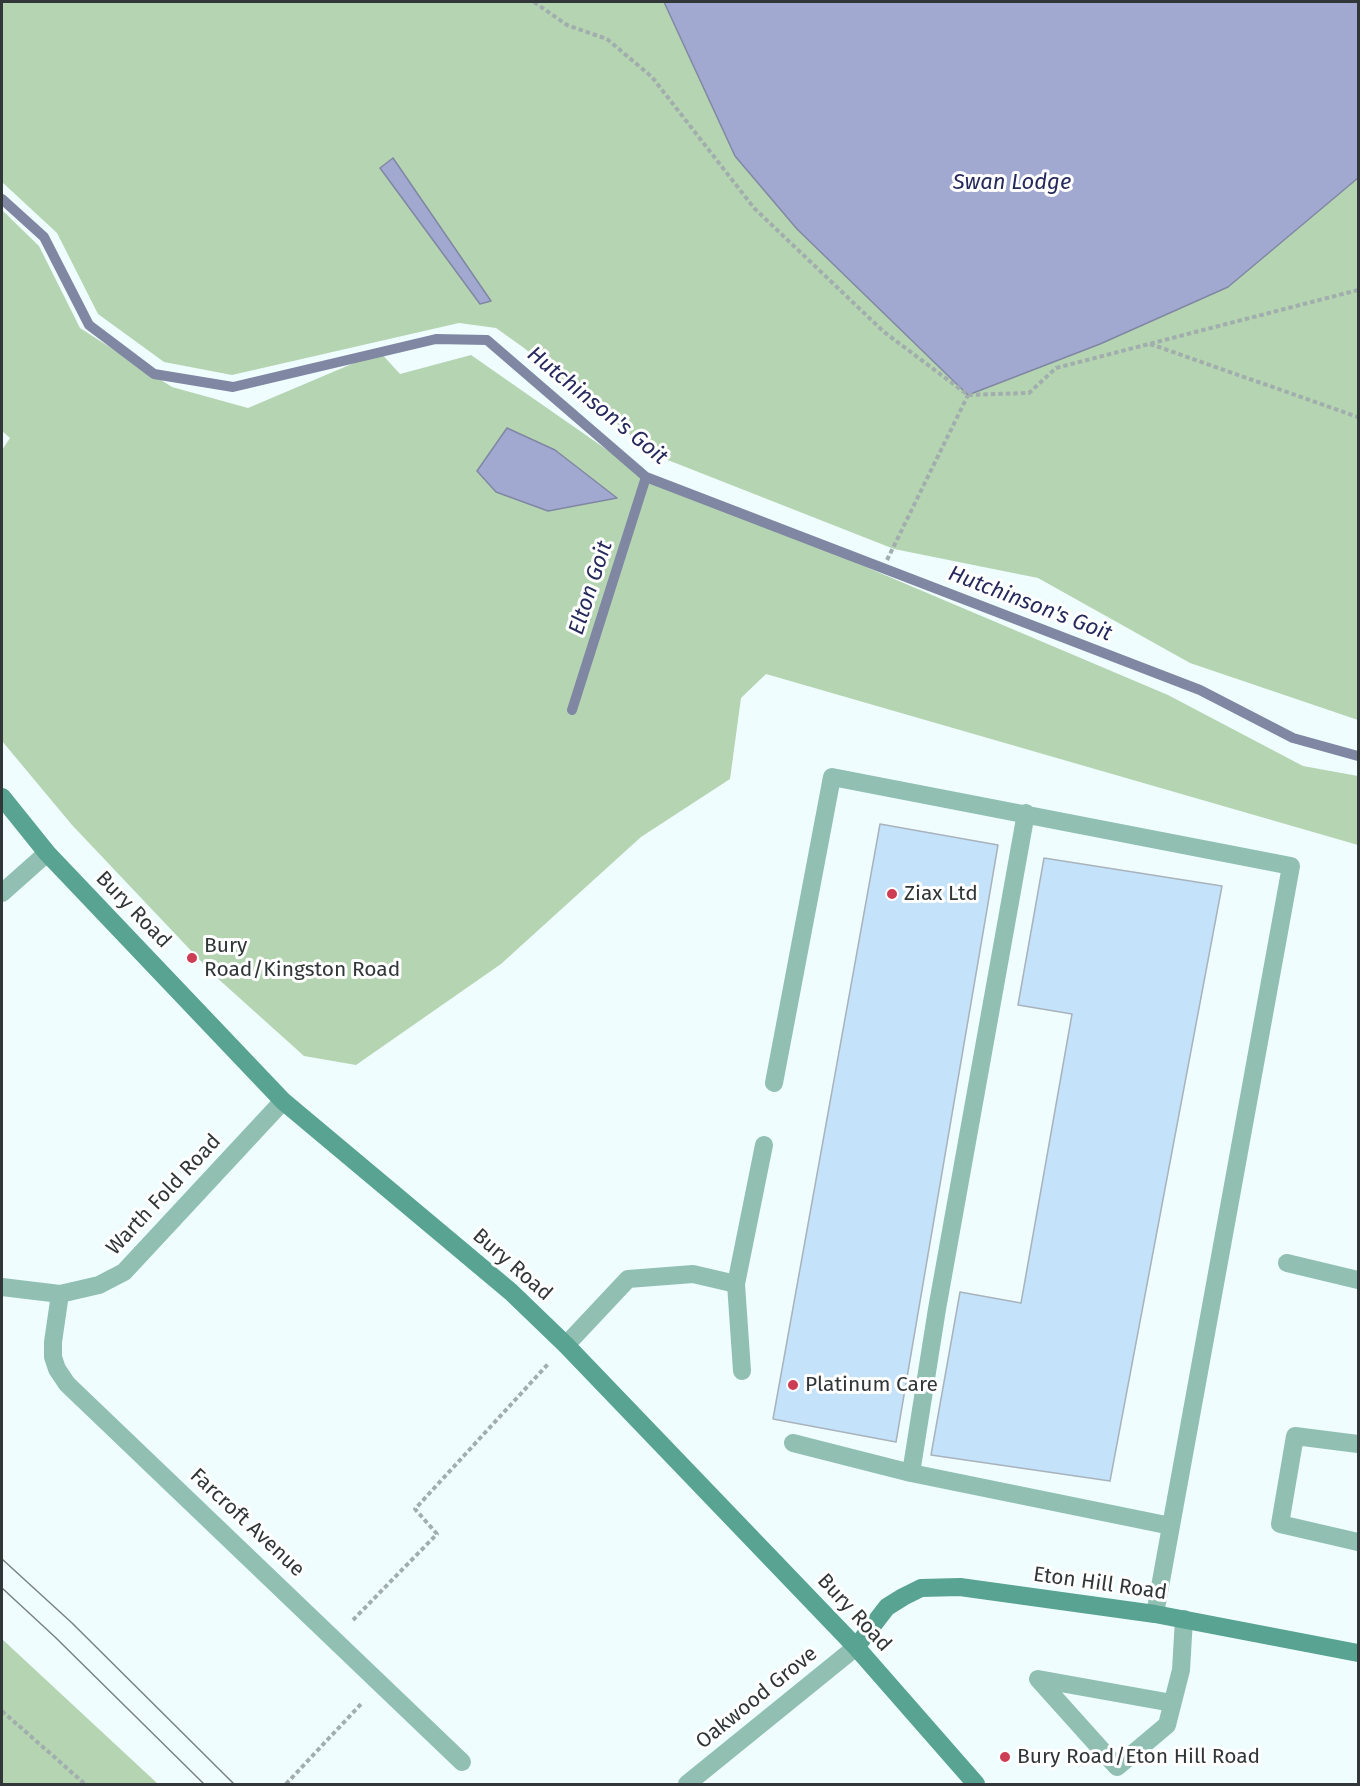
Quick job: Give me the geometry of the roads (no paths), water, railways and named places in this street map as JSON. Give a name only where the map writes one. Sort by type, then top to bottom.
[{"type":"street","points":[[774,1083],[832,777],[1291,866],[1155,1614]]},
{"type":"street","name":"Bury Road","points":[[2,797],[47,853],[283,1101],[511,1292],[566,1345],[856,1647],[976,1785]]},
{"type":"street","points":[[911,1473],[937,1309],[1026,813]]},
{"type":"street","points":[[2,893],[47,853]]},
{"type":"street","name":"Warth Fold Road","points":[[2,1287],[60,1294],[99,1285],[124,1272],[283,1101]]},
{"type":"street","points":[[742,1371],[736,1284],[764,1145]]},
{"type":"street","points":[[1287,1263],[1359,1280]]},
{"type":"street","points":[[566,1345],[628,1280],[693,1274],[736,1284]]},
{"type":"street","name":"Farcroft Avenue","points":[[60,1294],[53,1357],[57,1369],[67,1384],[462,1762]]},
{"type":"street","points":[[1359,1444],[1295,1436],[1280,1524],[1359,1542]]},
{"type":"street","points":[[793,1443],[911,1473],[1171,1526]]},
{"type":"street","name":"Eton Hill Road","points":[[856,1647],[887,1607],[921,1588],[960,1587],[1155,1614],[1359,1653]]},
{"type":"street","points":[[1172,1703],[1038,1679],[1117,1767],[1167,1725],[1181,1670],[1184,1619]]},
{"type":"street","name":"Oakwood Grove","points":[[687,1785],[856,1647]]},
{"type":"water","name":"Swan Lodge","points":[[664,2],[1358,2],[1358,178],[1228,287],[1100,344],[968,395],[797,229],[735,156]]},
{"type":"water","points":[[393,158],[491,301],[480,304],[380,168]]},
{"type":"water","points":[[507,428],[555,450],[617,498],[548,511],[496,492],[477,471]]},
{"type":"waterway","name":"Hutchinson's Goit","points":[[2,199],[44,237],[89,325],[154,374],[233,387],[436,339],[487,340],[646,477],[1200,690],[1293,738],[1358,756]]},
{"type":"waterway","name":"Elton Goit","points":[[572,710],[646,477]]},
{"type":"tram line","points":[[2,1559],[72,1623],[234,1784]]},
{"type":"tram line","points":[[2,1588],[204,1784]]},
{"type":"place","name":"Ziax Ltd","points":[[892,894]]},
{"type":"place","name":"Bury Road/Kingston Road","points":[[192,958]]},
{"type":"place","name":"Platinum Care","points":[[793,1385]]},
{"type":"place","name":"Bury Road/Eton Hill Road","points":[[1005,1757]]}]
